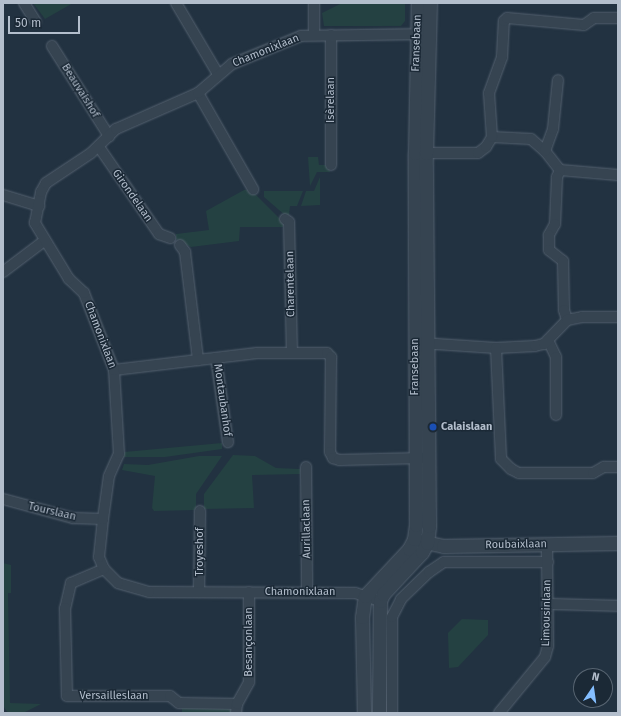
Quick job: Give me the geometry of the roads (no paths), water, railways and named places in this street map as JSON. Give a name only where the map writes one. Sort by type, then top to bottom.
[{"type":"street","points":[[24,3],[36,22]]},
{"type":"street","points":[[176,3],[218,74]]},
{"type":"street","points":[[314,3],[314,35]]},
{"type":"street","name":"Fransebaan","points":[[418,3],[422,34],[422,458],[427,543]]},
{"type":"street","name":"Fransebaan","points":[[422,34],[430,3]]},
{"type":"street","points":[[421,153],[478,153],[486,147],[492,137],[489,94],[502,57],[504,21],[507,18],[584,25],[594,18],[618,18]]},
{"type":"street","name":"Chamonixlaan","points":[[380,602],[355,593],[149,592],[118,583],[104,569],[99,557],[103,519],[109,476],[119,454],[114,370],[84,293],[69,279],[44,241],[36,224],[39,206],[46,183],[98,147],[116,129],[198,93],[218,74],[232,64],[301,36],[422,34]]},
{"type":"street","name":"Isèrelaan","points":[[330,35],[331,164]]},
{"type":"street","name":"Beauvaishof","points":[[52,46],[108,136]]},
{"type":"street","points":[[545,151],[553,129],[558,80]]},
{"type":"street","points":[[198,93],[253,189]]},
{"type":"street","points":[[492,137],[531,139],[545,151],[560,170],[618,175]]},
{"type":"street","name":"Girondelaan","points":[[98,147],[159,234],[170,238]]},
{"type":"street","points":[[560,170],[557,177],[556,224],[548,235],[549,250],[563,261],[564,310],[567,320]]},
{"type":"street","points":[[3,195],[39,206]]},
{"type":"street","name":"Charentelaan","points":[[285,219],[289,222],[292,352]]},
{"type":"street","points":[[3,272],[44,241]]},
{"type":"street","points":[[180,245],[185,252],[198,360]]},
{"type":"street","points":[[421,343],[496,348],[540,345],[548,340],[567,320],[582,317],[618,316]]},
{"type":"street","points":[[548,340],[556,357],[556,415]]},
{"type":"street","points":[[496,348],[501,459],[511,469],[519,473],[593,472],[604,467],[618,467]]},
{"type":"street","points":[[114,370],[216,358],[292,352],[327,353],[331,357],[330,452],[333,458],[339,460],[422,458]]},
{"type":"street","name":"Montaubanhof","points":[[216,358],[228,442]]},
{"type":"street","name":"Fransebaan","points":[[414,539],[422,458]]},
{"type":"street","name":"Aurillaclaan","points":[[306,467],[307,592]]},
{"type":"street","name":"Tourslaan","points":[[3,498],[73,518],[103,519]]},
{"type":"street","name":"Troyeshof","points":[[199,592],[200,511]]},
{"type":"street","points":[[364,713],[362,617],[365,596],[409,549],[414,539]]},
{"type":"street","name":"Roubaixlaan","points":[[414,539],[443,546],[618,543]]},
{"type":"street","points":[[379,713],[380,602],[383,594],[422,552],[427,543]]},
{"type":"street","name":"Limousinlaan","points":[[499,713],[545,658],[548,646],[547,544]]},
{"type":"street","name":"Roubaixlaan","points":[[392,713],[392,617],[401,599],[429,572],[444,562],[548,562]]},
{"type":"street","name":"Versailleslaan","points":[[104,569],[71,583],[65,608],[67,696],[170,696],[179,703],[236,709]]},
{"type":"street","name":"Besançonlaan","points":[[236,709],[250,682],[249,592]]},
{"type":"street","points":[[548,604],[618,606]]},
{"type":"place","name":"Calaislaan","points":[[433,427]]}]
